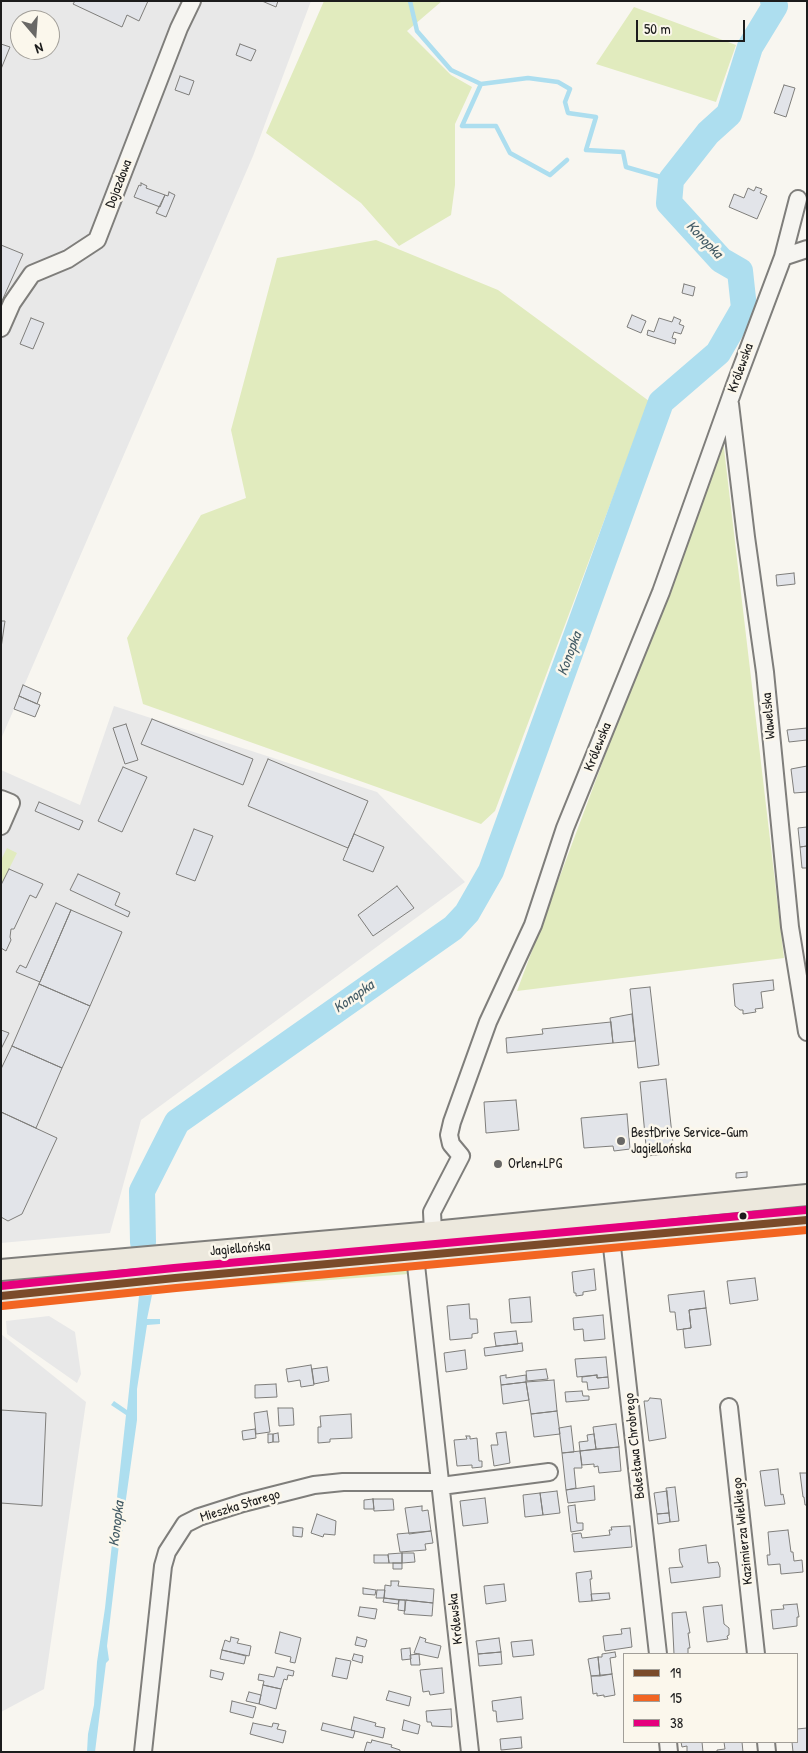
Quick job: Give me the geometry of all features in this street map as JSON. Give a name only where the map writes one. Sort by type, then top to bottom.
[{"type":"main road","name":"Jagiellońska","points":[[1,1270],[433,1232],[807,1195]]},
{"type":"main road","name":"Jagiellońska","points":[[1,1296],[175,1278],[807,1220]]},
{"type":"street","name":"Dojazdowa","points":[[1,328],[12,303],[32,274],[68,260],[97,240],[179,28],[192,1]]},
{"type":"street","name":"Królewska","points":[[433,1232],[432,1212],[461,1156],[450,1144],[449,1135],[452,1122],[488,1022],[533,925],[565,828],[661,592],[783,257],[798,200]]},
{"type":"street","points":[[783,257],[807,249]]},
{"type":"street","name":"Wawelska","points":[[730,400],[746,537],[765,672],[790,927],[807,1032]]},
{"type":"street","points":[[1,799],[11,803],[1,826]]},
{"type":"street","name":"Bolesława Chrobrego","points":[[611,1238],[658,1653]]},
{"type":"street","name":"Królewska","points":[[416,1256],[470,1752]]},
{"type":"street","name":"Kazimierza Wielkiego","points":[[729,1407],[756,1653]]},
{"type":"street","points":[[441,1484],[549,1472]]},
{"type":"street","name":"Mieszka Starego","points":[[143,1752],[163,1566],[167,1552],[184,1524],[199,1517],[243,1503],[314,1485],[343,1482],[441,1484]]},
{"type":"shaded area","points":[[1,1],[311,1],[253,156],[1,739]]},
{"type":"shaded area","points":[[114,706],[377,792],[465,882],[141,1120],[110,1233],[1,1243],[1,770],[80,805]]},
{"type":"shaded area","points":[[49,1316],[75,1332],[81,1374],[77,1383],[7,1334],[6,1321]]},
{"type":"shaded area","points":[[1,1334],[86,1402],[44,1689],[1,1712]]},
{"type":"green space","points":[[324,1],[442,1],[407,31],[451,75],[472,87],[455,124],[455,185],[451,215],[399,246],[361,203],[266,133]]},
{"type":"green space","points":[[634,7],[736,45],[716,102],[596,64]]},
{"type":"green space","points":[[376,240],[498,290],[649,401],[495,811],[481,824],[143,704],[127,638],[201,515],[246,498],[231,430],[277,258]]},
{"type":"green space","points":[[723,440],[784,958],[517,991]]},
{"type":"green space","points":[[7,848],[17,853],[1,885],[1,860]]},
{"type":"green space","points":[[807,1203],[807,1210],[786,1214],[176,1271],[175,1261]]},
{"type":"green space","points":[[404,1266],[409,1274],[277,1284],[197,1288],[180,1286]]},
{"type":"green space","points":[[106,1268],[106,1277],[1,1287],[1,1278]]},
{"type":"water","points":[[152,1295],[147,1319],[160,1319],[160,1324],[147,1325],[137,1389],[137,1420],[123,1522],[125,1522],[120,1536],[107,1646],[109,1660],[106,1663],[95,1752],[87,1752],[88,1734],[94,1705],[97,1662],[105,1608],[126,1415],[111,1405],[114,1401],[127,1410],[139,1296]]},
{"type":"building","points":[[75,1],[148,1],[139,21],[127,15],[122,27],[73,4]]},
{"type":"building","points":[[262,1],[278,1],[276,7]]},
{"type":"building","points":[[1,44],[10,47],[1,69]]},
{"type":"building","points":[[240,44],[256,50],[251,61],[236,55]]},
{"type":"building","points":[[180,76],[194,81],[189,95],[175,90]]},
{"type":"building","points":[[784,85],[795,88],[786,117],[774,113]]},
{"type":"building","points":[[141,183],[147,186],[146,188],[165,195],[160,207],[134,197]]},
{"type":"building","points":[[756,187],[762,189],[760,193],[767,196],[757,219],[729,207],[734,194],[744,198],[748,188],[754,191]]},
{"type":"building","points":[[169,192],[175,195],[166,217],[156,213],[165,195],[168,196]]},
{"type":"building","points":[[1,245],[23,254],[1,303]]},
{"type":"building","points":[[684,284],[695,287],[693,296],[682,293]]},
{"type":"building","points":[[632,315],[646,321],[641,333],[627,327]]},
{"type":"building","points":[[674,317],[681,320],[679,324],[684,326],[681,334],[674,332],[672,338],[676,339],[675,344],[647,335],[648,330],[654,332],[659,318],[672,322]]},
{"type":"building","points":[[31,318],[44,323],[33,349],[20,344]]},
{"type":"building","points":[[794,573],[795,584],[777,586],[776,575]]},
{"type":"building","points":[[1,621],[5,621],[1,648]]},
{"type":"building","points":[[23,685],[41,693],[37,704],[19,696]]},
{"type":"building","points":[[19,696],[40,705],[35,717],[14,709]]},
{"type":"building","points":[[152,719],[253,759],[243,785],[141,744]]},
{"type":"building","points":[[126,724],[138,760],[125,764],[113,728]]},
{"type":"building","points":[[807,728],[807,740],[789,742],[787,730]]},
{"type":"building","points":[[268,759],[368,801],[348,848],[248,806]]},
{"type":"building","points":[[807,766],[807,792],[794,793],[791,769]]},
{"type":"building","points":[[123,767],[147,777],[122,832],[98,821]]},
{"type":"building","points":[[39,802],[83,821],[79,830],[35,811]]},
{"type":"building","points":[[807,827],[807,846],[800,847],[798,828]]},
{"type":"building","points":[[194,829],[213,836],[195,881],[176,874]]},
{"type":"building","points":[[354,834],[384,847],[373,872],[343,860]]},
{"type":"building","points":[[807,846],[807,868],[802,868],[800,847]]},
{"type":"building","points":[[9,869],[43,884],[36,898],[30,895],[14,929],[11,929],[11,940],[6,951],[1,948],[1,885]]},
{"type":"building","points":[[78,874],[120,893],[115,905],[130,912],[128,917],[70,890]]},
{"type":"building","points":[[397,886],[414,908],[373,936],[358,915]]},
{"type":"building","points":[[56,903],[71,910],[40,982],[16,972],[20,965],[26,968]]},
{"type":"building","points":[[71,910],[122,932],[90,1006],[39,984]]},
{"type":"building","points":[[773,980],[774,990],[761,992],[763,1008],[755,1009],[756,1012],[743,1014],[743,1010],[735,1006],[733,984]]},
{"type":"building","points":[[39,984],[90,1006],[62,1068],[12,1046]]},
{"type":"building","points":[[650,987],[659,1065],[638,1068],[630,989]]},
{"type":"building","points":[[632,1014],[635,1041],[613,1043],[610,1018]]},
{"type":"building","points":[[611,1022],[613,1043],[507,1053],[506,1038],[543,1034],[542,1029]]},
{"type":"building","points":[[1,1030],[9,1033],[1,1049]]},
{"type":"building","points":[[12,1046],[62,1068],[36,1128],[1,1112],[1,1069]]},
{"type":"building","points":[[666,1079],[674,1153],[647,1156],[640,1082]]},
{"type":"building","points":[[516,1100],[519,1130],[486,1133],[484,1102]]},
{"type":"building","points":[[1,1112],[57,1138],[22,1214],[8,1221],[1,1217]]},
{"type":"building","points":[[627,1114],[630,1149],[614,1151],[613,1146],[584,1148],[581,1118]]},
{"type":"building","points":[[747,1172],[747,1177],[736,1178],[736,1173]]},
{"type":"building","points":[[594,1269],[596,1290],[583,1292],[583,1295],[576,1296],[572,1272]]},
{"type":"building","points":[[755,1278],[758,1300],[730,1304],[727,1281]]},
{"type":"building","points":[[704,1291],[706,1308],[689,1310],[691,1328],[677,1330],[675,1312],[670,1312],[668,1295]]},
{"type":"building","points":[[530,1297],[532,1322],[511,1323],[509,1299]]},
{"type":"building","points":[[469,1304],[470,1319],[477,1319],[478,1333],[472,1334],[472,1338],[450,1340],[447,1306]]},
{"type":"building","points":[[706,1308],[711,1345],[685,1348],[683,1329],[691,1328],[689,1310]]},
{"type":"building","points":[[603,1315],[605,1339],[584,1341],[583,1329],[574,1330],[573,1318]]},
{"type":"building","points":[[516,1331],[518,1344],[496,1346],[494,1333]]},
{"type":"building","points":[[522,1343],[523,1351],[485,1356],[484,1348]]},
{"type":"building","points":[[465,1350],[467,1369],[446,1372],[444,1353]]},
{"type":"building","points":[[606,1357],[608,1377],[597,1378],[597,1375],[577,1377],[575,1359]]},
{"type":"building","points":[[311,1365],[314,1385],[301,1387],[300,1380],[288,1382],[286,1369]]},
{"type":"building","points":[[327,1367],[329,1381],[314,1384],[312,1369]]},
{"type":"building","points":[[546,1369],[548,1379],[527,1381],[526,1371]]},
{"type":"building","points":[[506,1375],[506,1378],[526,1375],[526,1382],[501,1385],[500,1376]]},
{"type":"building","points":[[597,1375],[597,1378],[608,1377],[609,1388],[588,1390],[587,1382],[582,1382],[582,1377]]},
{"type":"building","points":[[554,1380],[557,1411],[531,1414],[526,1382]]},
{"type":"building","points":[[526,1382],[529,1400],[503,1404],[501,1385]]},
{"type":"building","points":[[276,1384],[277,1397],[255,1398],[255,1385]]},
{"type":"building","points":[[582,1391],[583,1396],[589,1396],[589,1400],[566,1402],[565,1392]]},
{"type":"building","points":[[650,1398],[661,1399],[666,1438],[649,1441],[644,1401],[648,1401]]},
{"type":"building","points":[[278,1408],[293,1408],[294,1425],[279,1426]]},
{"type":"building","points":[[1,1410],[46,1413],[42,1506],[1,1503]]},
{"type":"building","points":[[267,1411],[270,1432],[256,1434],[254,1413]]},
{"type":"building","points":[[557,1411],[560,1434],[534,1437],[531,1414]]},
{"type":"building","points":[[351,1414],[352,1438],[330,1439],[330,1442],[318,1443],[318,1427],[321,1427],[320,1416]]},
{"type":"building","points":[[616,1424],[619,1447],[596,1449],[593,1427]]},
{"type":"building","points":[[571,1426],[574,1452],[562,1453],[559,1428]]},
{"type":"building","points":[[255,1429],[256,1438],[243,1440],[242,1431]]},
{"type":"building","points":[[506,1432],[510,1463],[494,1466],[491,1445],[498,1445],[496,1433]]},
{"type":"building","points":[[278,1433],[279,1442],[273,1442],[273,1434]]},
{"type":"building","points":[[268,1434],[273,1434],[273,1442],[268,1443]]},
{"type":"building","points":[[594,1434],[596,1449],[580,1451],[579,1442],[588,1441],[587,1435]]},
{"type":"building","points":[[466,1436],[470,1436],[470,1439],[477,1438],[479,1461],[482,1461],[482,1467],[472,1468],[472,1465],[457,1466],[454,1440],[467,1439]]},
{"type":"building","points":[[619,1447],[621,1471],[599,1473],[598,1466],[594,1467],[594,1464],[582,1465],[580,1451]]},
{"type":"building","points":[[580,1451],[582,1468],[574,1468],[576,1488],[566,1490],[562,1453]]},
{"type":"building","points":[[778,1469],[781,1495],[783,1494],[785,1504],[765,1506],[760,1471]]},
{"type":"building","points":[[800,1473],[807,1473],[807,1505],[805,1505],[803,1497]]},
{"type":"building","points":[[594,1486],[595,1500],[568,1503],[566,1490]]},
{"type":"building","points":[[675,1487],[679,1521],[670,1522],[666,1488]]},
{"type":"building","points":[[557,1491],[560,1513],[543,1515],[540,1493]]},
{"type":"building","points":[[667,1491],[669,1513],[657,1514],[654,1493]]},
{"type":"building","points":[[540,1493],[543,1515],[525,1517],[523,1495]]},
{"type":"building","points":[[485,1498],[488,1523],[463,1526],[460,1501]]},
{"type":"building","points":[[373,1499],[374,1509],[364,1509],[364,1500]]},
{"type":"building","points":[[373,1499],[393,1499],[394,1510],[374,1511]]},
{"type":"building","points":[[575,1505],[577,1523],[583,1523],[583,1530],[571,1532],[568,1506]]},
{"type":"building","points":[[422,1506],[422,1511],[428,1510],[431,1531],[409,1534],[405,1508]]},
{"type":"building","points":[[669,1513],[670,1522],[658,1524],[657,1514]]},
{"type":"building","points":[[317,1514],[336,1521],[335,1535],[324,1534],[323,1537],[311,1533]]},
{"type":"building","points":[[630,1526],[632,1547],[574,1552],[572,1534],[581,1533],[582,1538],[610,1535],[609,1530],[612,1530],[611,1527]]},
{"type":"building","points":[[293,1527],[303,1528],[302,1537],[293,1536]]},
{"type":"building","points":[[788,1530],[794,1561],[802,1560],[803,1572],[781,1574],[780,1564],[768,1565],[767,1555],[770,1555],[768,1532]]},
{"type":"building","points":[[431,1531],[433,1543],[425,1544],[426,1550],[400,1552],[397,1534]]},
{"type":"building","points":[[706,1545],[708,1563],[718,1562],[720,1577],[671,1583],[669,1568],[683,1567],[680,1561],[679,1549]]},
{"type":"building","points":[[402,1553],[414,1553],[415,1562],[402,1563]]},
{"type":"building","points":[[402,1553],[402,1563],[389,1563],[388,1554]]},
{"type":"building","points":[[374,1555],[388,1555],[389,1563],[374,1563]]},
{"type":"building","points":[[393,1563],[402,1563],[402,1569],[393,1569]]},
{"type":"building","points":[[591,1571],[592,1601],[579,1602],[576,1573]]},
{"type":"building","points":[[391,1581],[399,1581],[398,1586],[434,1589],[433,1603],[384,1598],[385,1585],[391,1586]]},
{"type":"building","points":[[504,1584],[506,1601],[486,1604],[484,1586]]},
{"type":"building","points":[[363,1588],[376,1590],[375,1595],[363,1594]]},
{"type":"building","points":[[377,1590],[385,1590],[384,1598],[376,1598]]},
{"type":"building","points":[[609,1593],[610,1599],[592,1601],[591,1594]]},
{"type":"building","points":[[384,1598],[399,1600],[398,1604],[383,1602]]},
{"type":"building","points":[[399,1600],[405,1600],[405,1611],[398,1610]]},
{"type":"building","points":[[406,1600],[433,1603],[432,1616],[404,1614]]},
{"type":"building","points":[[797,1604],[799,1617],[797,1617],[797,1626],[773,1629],[771,1610],[784,1609],[783,1605]]},
{"type":"building","points":[[722,1605],[724,1624],[729,1628],[728,1639],[707,1642],[703,1607]]},
{"type":"building","points":[[360,1607],[377,1609],[375,1619],[358,1616]]},
{"type":"building","points":[[686,1612],[690,1633],[688,1633],[690,1648],[688,1648],[688,1653],[674,1653],[672,1613]]},
{"type":"building","points":[[630,1628],[632,1647],[605,1651],[603,1636],[622,1634],[621,1629]]},
{"type":"building","points":[[280,1632],[301,1638],[295,1663],[290,1662],[291,1657],[275,1653]]},
{"type":"building","points":[[231,1637],[239,1639],[237,1643],[251,1646],[249,1656],[222,1650],[225,1640],[230,1642]]},
{"type":"building","points":[[357,1637],[367,1640],[365,1647],[355,1645]]},
{"type":"building","points":[[420,1637],[426,1639],[425,1642],[441,1646],[438,1658],[414,1653]]},
{"type":"building","points":[[499,1638],[501,1652],[478,1654],[476,1641]]},
{"type":"building","points":[[532,1640],[534,1655],[513,1657],[511,1642]]},
{"type":"building","points":[[410,1648],[411,1659],[402,1660],[401,1649]]},
{"type":"building","points":[[222,1650],[246,1656],[244,1664],[220,1659]]},
{"type":"building","points":[[501,1652],[502,1664],[479,1666],[478,1654]]},
{"type":"building","points":[[615,1652],[616,1657],[610,1658],[612,1674],[600,1676],[598,1657],[602,1657],[602,1654]]},
{"type":"building","points":[[354,1654],[363,1656],[362,1663],[352,1660]]},
{"type":"building","points":[[419,1654],[420,1665],[411,1665],[410,1655]]},
{"type":"building","points":[[598,1657],[600,1676],[591,1676],[588,1659]]},
{"type":"building","points":[[336,1658],[351,1661],[347,1679],[332,1676]]},
{"type":"building","points":[[277,1667],[294,1671],[293,1676],[288,1675],[287,1680],[284,1679],[281,1689],[263,1685],[264,1681],[258,1680],[259,1674],[274,1677]]},
{"type":"building","points":[[442,1668],[444,1693],[430,1695],[429,1691],[423,1692],[420,1670]]},
{"type":"building","points":[[211,1670],[224,1673],[222,1680],[210,1677]]},
{"type":"building","points":[[612,1674],[615,1695],[604,1697],[604,1695],[597,1696],[597,1693],[593,1694],[591,1676]]},
{"type":"building","points":[[263,1685],[281,1689],[276,1709],[259,1704]]},
{"type":"building","points":[[389,1691],[411,1697],[409,1706],[386,1700]]},
{"type":"building","points":[[249,1692],[261,1695],[259,1704],[246,1701]]},
{"type":"building","points":[[521,1697],[523,1719],[497,1722],[496,1711],[493,1711],[492,1701]]},
{"type":"building","points":[[232,1701],[256,1707],[253,1718],[230,1712]]},
{"type":"building","points":[[451,1709],[452,1727],[432,1726],[431,1722],[427,1722],[426,1711]]},
{"type":"building","points":[[354,1717],[376,1723],[375,1726],[385,1728],[383,1738],[351,1730]]},
{"type":"building","points":[[404,1720],[420,1725],[418,1734],[402,1730]]},
{"type":"building","points":[[253,1723],[272,1727],[273,1723],[279,1724],[277,1729],[286,1731],[283,1743],[250,1734]]},
{"type":"building","points":[[323,1723],[355,1731],[353,1738],[321,1730]]},
{"type":"building","points":[[807,1728],[807,1752],[793,1752],[792,1743],[798,1743],[798,1729]]},
{"type":"building","points":[[521,1737],[522,1748],[501,1750],[500,1739]]},
{"type":"building","points":[[372,1740],[392,1745],[391,1747],[400,1750],[400,1752],[364,1752],[367,1742],[371,1743]]},
{"type":"building","points":[[681,1743],[702,1743],[703,1752],[687,1752],[687,1746],[682,1747]]},
{"type":"building","points":[[724,1743],[742,1743],[743,1752],[717,1752],[717,1750],[725,1749]]},
{"type":"waterway","points":[[410,1],[417,31],[451,70],[481,84],[528,78],[558,82],[570,89],[565,102],[568,113],[596,117],[586,150],[623,152],[626,167],[671,180]]},
{"type":"waterway","name":"Konopka","points":[[143,1242],[142,1191],[177,1122],[453,928],[467,913],[491,871],[661,402],[718,353],[744,308],[740,271],[721,260],[669,203],[671,180],[708,133],[729,114],[750,47],[775,6],[773,1]]},
{"type":"waterway","points":[[481,84],[462,126],[496,126],[510,153],[550,175],[567,160]]},
{"type":"transit line","name":"38","points":[[1,1286],[174,1268],[806,1210]]},
{"type":"transit line","name":"19","points":[[1,1296],[175,1278],[807,1220]]},
{"type":"transit line","name":"15","points":[[2,1306],[176,1288],[807,1230]]},
{"type":"place","name":"BestDrive Service-Gum Jagiellońska","points":[[621,1141]]},
{"type":"place","name":"Orlen+LPG","points":[[498,1164]]}]
